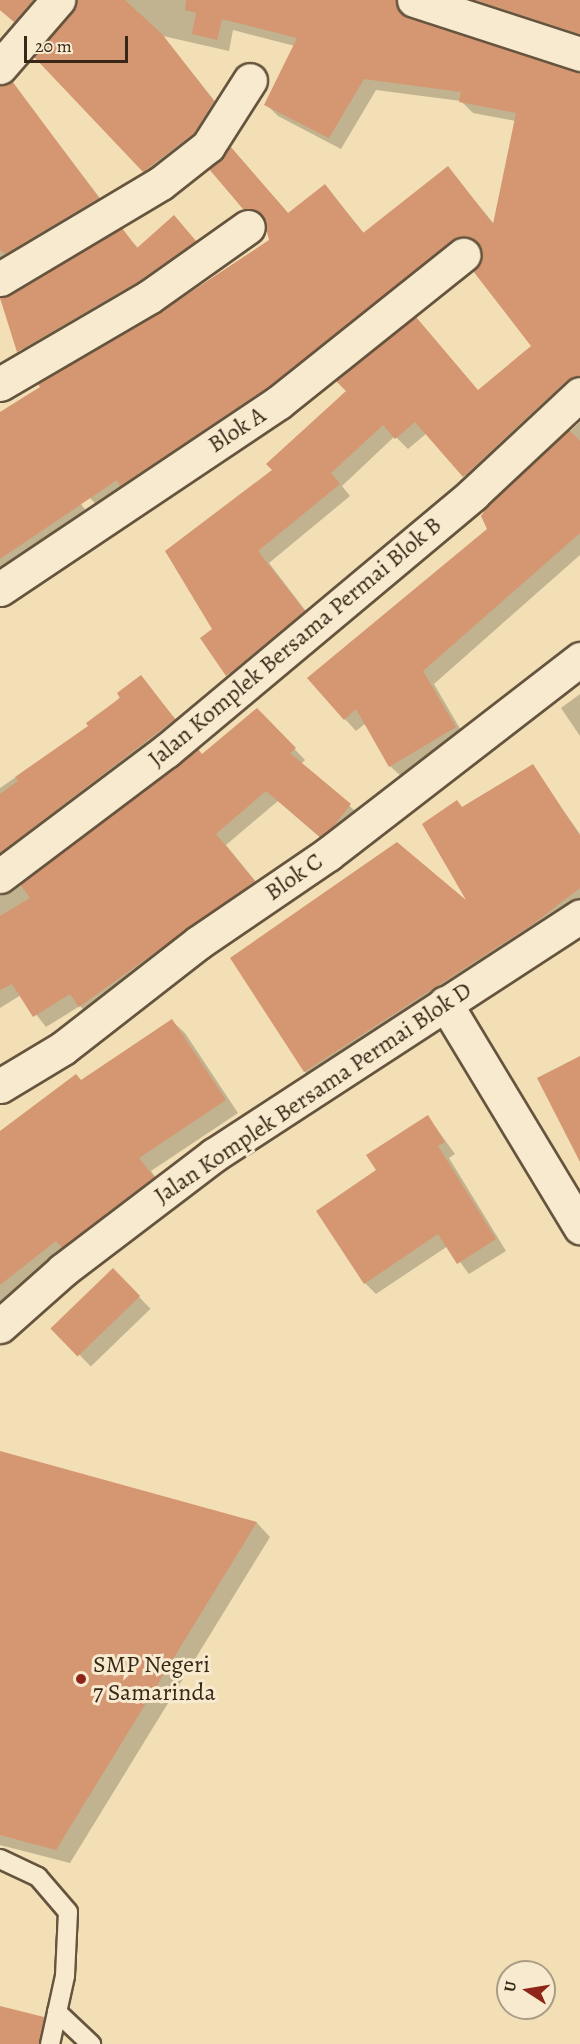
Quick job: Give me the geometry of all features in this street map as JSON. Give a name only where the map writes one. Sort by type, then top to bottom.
[{"type":"street","points":[[0,67],[58,0]]},
{"type":"street","points":[[414,0],[580,54]]},
{"type":"street","points":[[0,279],[161,183],[208,146],[250,80]]},
{"type":"street","points":[[0,384],[149,297],[248,226]]},
{"type":"street","name":"Blok A","points":[[0,589],[279,402],[463,255]]},
{"type":"street","name":"Jalan Komplek Bersama Permai Blok B","points":[[0,876],[166,751],[474,494],[580,394]]},
{"type":"street","name":"Blok C","points":[[0,1086],[63,1048],[199,942],[328,854],[580,659]]},
{"type":"street","name":"Jalan Komplek Bersama Permai Blok D","points":[[0,1326],[63,1270],[214,1155],[580,916]]},
{"type":"street","points":[[445,1004],[580,1227]]},
{"type":"lane","points":[[0,1859],[38,1877],[68,1912],[65,1976],[50,2044]]},
{"type":"lane","points":[[57,2012],[91,2044]]},
{"type":"building","points":[[0,0],[33,0],[14,22],[0,10]]},
{"type":"building","points":[[76,0],[125,0],[162,34],[214,101],[194,133],[143,172],[34,57],[72,12]]},
{"type":"building","points":[[186,0],[396,0],[400,12],[408,18],[580,72],[580,376],[567,380],[463,477],[415,422],[395,439],[383,425],[331,473],[340,484],[258,551],[305,611],[226,676],[200,638],[212,629],[165,551],[272,470],[266,464],[346,391],[336,381],[416,317],[478,390],[531,346],[473,271],[481,261],[478,244],[460,237],[268,387],[120,486],[117,480],[0,559],[0,412],[40,387],[38,384],[159,313],[269,240],[263,216],[255,210],[243,209],[209,169],[230,146],[288,213],[325,184],[363,233],[448,166],[493,224],[516,113],[459,102],[461,92],[364,79],[329,138],[264,105],[297,38],[222,19],[217,40],[192,34],[196,13],[185,10]]},
{"type":"building","points":[[475,0],[580,0],[580,34]]},
{"type":"building","points":[[12,81],[99,198],[5,254],[0,250],[0,85]]},
{"type":"building","points":[[174,215],[196,241],[139,281],[17,352],[0,298],[122,228],[137,248]]},
{"type":"building","points":[[569,430],[580,441],[580,533],[423,671],[456,727],[389,767],[356,709],[344,720],[307,678],[487,529],[481,516],[488,506]]},
{"type":"building","points":[[141,675],[175,719],[0,853],[0,794],[18,781],[15,777],[88,726],[86,723],[120,698],[117,693]]},
{"type":"building","points":[[257,708],[296,748],[290,753],[351,804],[333,827],[320,837],[266,791],[216,834],[255,881],[79,1007],[70,994],[33,1017],[12,984],[0,990],[0,916],[30,898],[20,884],[198,749],[202,754]]},
{"type":"building","points":[[533,764],[580,836],[580,888],[533,924],[304,1072],[230,958],[397,842],[466,900],[422,824],[457,800],[462,807]]},
{"type":"building","points":[[172,1019],[226,1100],[139,1158],[154,1177],[62,1248],[56,1241],[0,1285],[0,1131],[76,1074],[81,1080]]},
{"type":"building","points":[[580,1056],[580,1162],[537,1078]]},
{"type":"building","points":[[428,1115],[445,1142],[438,1146],[496,1239],[457,1264],[438,1234],[364,1284],[316,1211],[376,1170],[366,1155]]},
{"type":"building","points":[[113,1268],[140,1296],[78,1356],[50,1328]]},
{"type":"building","name":"SMP Negeri 7 Samarinda","points":[[0,1451],[257,1522],[56,1850],[0,1835]]},
{"type":"building","points":[[0,2006],[44,2017],[39,2044],[0,2044]]},
{"type":"place","name":"SMP Negeri 7 Samarinda","points":[[81,1679]]}]
